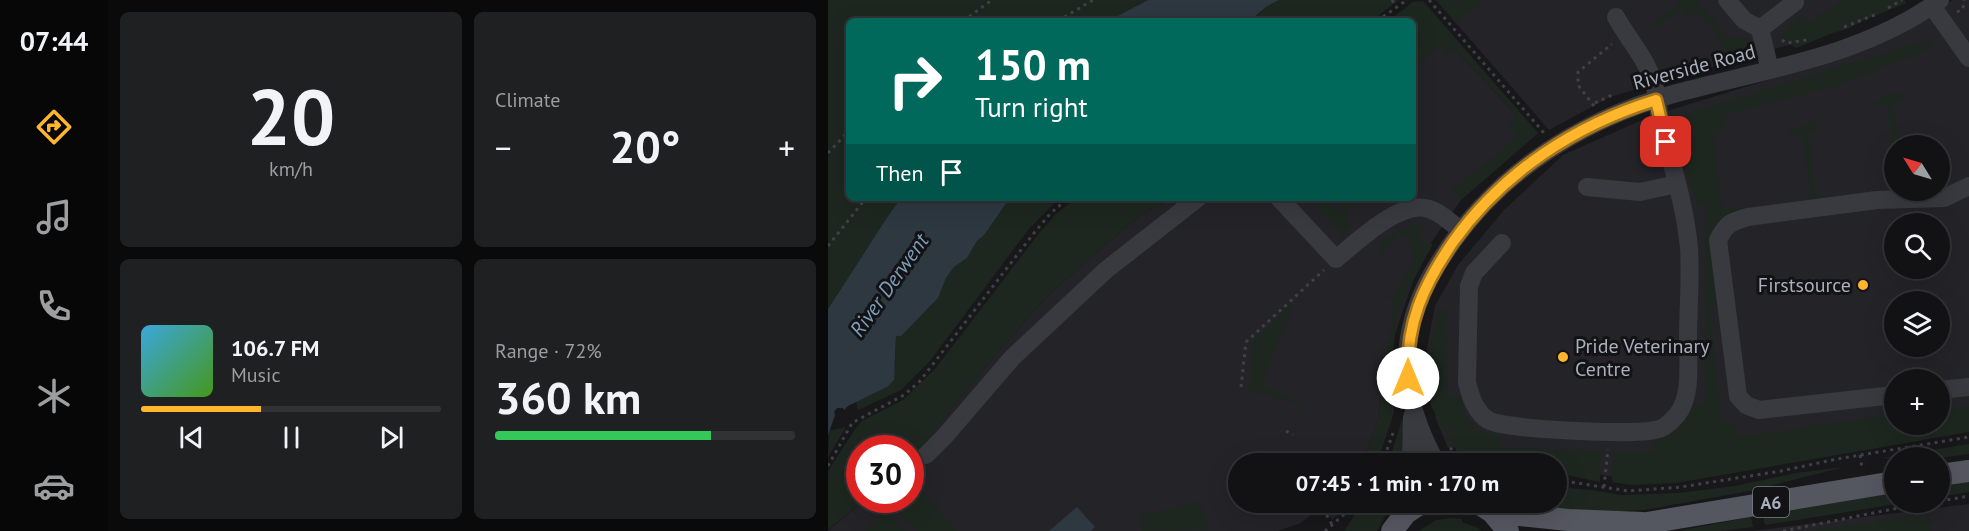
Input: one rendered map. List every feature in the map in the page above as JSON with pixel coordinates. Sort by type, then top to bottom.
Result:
[{"type":"main road","points":[[1950,474],[1969,471]]},
{"type":"main road","name":"A6","points":[[1624,531],[1647,523],[1884,484]]},
{"type":"main road","name":"A6","points":[[1491,513],[1508,531]]},
{"type":"main road","name":"A6","points":[[1523,513],[1568,520],[1647,523]]},
{"type":"street","points":[[1727,0],[1743,20],[1760,29],[1770,70]]},
{"type":"street","points":[[1760,29],[1795,2]]},
{"type":"street","name":"Riverside Road","points":[[1410,453],[1412,406],[1408,360],[1412,324],[1428,282],[1461,231],[1496,192],[1528,164],[1555,145],[1603,118],[1656,100],[1817,58],[1866,40],[1936,3]]},
{"type":"street","points":[[1936,3],[1969,58]]},
{"type":"street","points":[[1502,243],[1474,273],[1469,286],[1467,382],[1476,407],[1490,422],[1511,427],[1609,431],[1658,430],[1671,421],[1679,413],[1687,388],[1689,251],[1685,215],[1656,100],[1656,89],[1643,58],[1616,17]]},
{"type":"street","points":[[1587,187],[1640,192],[1677,184]]},
{"type":"street","points":[[1884,396],[1760,410],[1746,405],[1738,396],[1718,240],[1725,227],[1735,220],[1748,217],[1877,200],[1944,198],[1969,186]]},
{"type":"street","points":[[926,455],[1012,358],[1106,270],[1194,201]]},
{"type":"street","points":[[1282,201],[1336,258],[1379,223],[1412,208],[1426,208],[1461,231]]},
{"type":"street","points":[[1950,389],[1969,387]]},
{"type":"street","name":"Riverside Road","points":[[1412,406],[1431,453]]},
{"type":"path","points":[[967,18],[992,0]]},
{"type":"path","points":[[1063,18],[1093,0]]},
{"type":"path","points":[[1392,0],[1396,8]]},
{"type":"path","points":[[1381,18],[1407,0]]},
{"type":"path","points":[[1429,0],[1555,145]]},
{"type":"path","points":[[1603,118],[1578,85],[1578,72],[1625,33]]},
{"type":"path","points":[[828,153],[846,134]]},
{"type":"path","points":[[828,246],[864,201]]},
{"type":"path","points":[[828,466],[852,423],[897,400],[920,381],[1034,233],[1065,201]]},
{"type":"path","points":[[1241,387],[1246,342],[1336,258]]},
{"type":"path","points":[[1287,431],[1293,435]]},
{"type":"path","points":[[1604,486],[1609,431]]},
{"type":"path","points":[[1567,481],[1629,491],[1681,487],[1969,436]]},
{"type":"path","points":[[1950,499],[1969,496]]},
{"type":"path","points":[[1783,531],[1884,511]]},
{"type":"path","points":[[1325,513],[1333,526]]},
{"type":"path","points":[[1325,531],[1347,513]]},
{"type":"path","points":[[1809,531],[1811,526]]},
{"type":"shaded area","points":[[828,0],[1148,0],[1114,18],[846,18],[846,201],[899,201],[828,309]]},
{"type":"shaded area","points":[[1279,0],[1399,0],[1375,18],[1253,18]]},
{"type":"shaded area","points":[[1436,0],[1904,0],[1847,29],[1610,97],[1549,130]]},
{"type":"shaded area","points":[[1436,0],[1484,0],[1456,23]]},
{"type":"shaded area","points":[[1679,0],[1697,0],[1729,40],[1735,36],[1749,39],[1748,49],[1734,67],[1719,43],[1720,38],[1699,11],[1689,18],[1682,9],[1655,28],[1652,24]]},
{"type":"shaded area","points":[[1841,0],[1904,0],[1906,3],[1796,48],[1781,37],[1788,26],[1802,14],[1811,22],[1821,12],[1824,14]]},
{"type":"shaded area","points":[[1953,0],[1969,0],[1969,426],[1950,429],[1950,369],[1884,369],[1884,435],[1915,435],[1636,481],[1567,469],[1567,453],[1501,453],[1471,447],[1448,448],[1436,419],[1427,348],[1435,306],[1458,265],[1504,210],[1563,155],[1651,116],[1852,54]]},
{"type":"shaded area","points":[[1423,1],[1538,133],[1461,200],[1450,192],[1518,136],[1508,125],[1517,116],[1456,50],[1447,56],[1439,48],[1416,65],[1416,18],[1392,18],[1413,2]]},
{"type":"shaded area","points":[[1926,40],[1933,48],[1836,86],[1725,115],[1726,129],[1713,131],[1722,209],[1740,205],[1737,212],[1718,222],[1711,234],[1720,307],[1709,306],[1722,422],[1736,423],[1738,437],[1884,415],[1884,435],[1950,435],[1950,408],[1969,406],[1969,432],[1676,483],[1631,485],[1612,482],[1613,452],[1654,452],[1655,439],[1670,436],[1675,432],[1693,404],[1705,405],[1705,207],[1698,203],[1689,180],[1681,149],[1680,134],[1685,117],[1692,112]]},
{"type":"shaded area","points":[[1439,47],[1456,50],[1517,116],[1508,125],[1519,135],[1538,133],[1461,200],[1421,257],[1385,364],[1378,420],[1366,453],[1228,453],[1228,513],[1314,513],[1299,524],[1277,531],[828,531],[849,513],[924,513],[924,444],[986,366],[1049,294],[1138,217],[1167,201],[1416,201],[1416,65]]},
{"type":"shaded area","points":[[1896,93],[1904,94],[1906,100],[1892,103],[1897,135],[1891,135],[1887,105],[1875,107],[1873,103]]},
{"type":"shaded area","points":[[1816,121],[1819,131],[1808,133],[1816,196],[1829,195],[1828,201],[1800,206],[1796,200],[1811,199],[1801,134],[1789,136],[1787,130]]},
{"type":"shaded area","points":[[1008,201],[1056,201],[1028,230],[930,361],[901,390],[858,410],[856,402],[887,387],[895,366],[896,336],[901,335],[929,308],[954,267],[967,258],[977,241],[984,235]]},
{"type":"shaded area","points":[[1072,201],[1167,201],[1138,217],[1049,294],[986,366],[924,444],[924,435],[851,435],[862,421],[903,400],[935,369],[1056,214]]},
{"type":"shaded area","points":[[1312,201],[1326,201],[1335,212],[1346,202],[1351,229],[1337,244],[1342,234]]},
{"type":"shaded area","points":[[1420,225],[1427,228],[1420,232],[1419,241],[1433,244],[1401,303],[1396,319],[1392,371],[1394,412],[1380,453],[1366,453],[1378,420],[1394,302],[1383,297],[1384,294],[1393,297],[1417,256],[1412,252],[1408,239],[1399,233],[1383,253],[1379,252],[1384,240],[1394,232]]},
{"type":"shaded area","points":[[1294,304],[1261,385],[1300,402],[1301,405],[1249,390],[1252,345],[1257,336]]},
{"type":"shaded area","points":[[1446,309],[1447,397],[1461,397],[1466,413],[1473,424],[1484,432],[1500,435],[1500,447],[1600,451],[1600,482],[1567,475],[1567,453],[1463,453],[1457,451],[1431,406],[1425,365],[1439,310]]},
{"type":"shaded area","points":[[1405,411],[1404,453],[1392,453]]},
{"type":"shaded area","points":[[846,427],[828,457],[829,431]]},
{"type":"shaded area","points":[[846,443],[846,513],[848,513],[828,530],[828,471]]},
{"type":"shaded area","points":[[1969,444],[1969,454],[1950,456],[1950,447]]},
{"type":"shaded area","points":[[1844,467],[1749,491],[1644,510],[1599,512],[1567,509],[1567,488],[1621,495],[1678,493],[1735,486],[1796,473]]},
{"type":"shaded area","points":[[1969,480],[1969,492],[1950,495],[1950,483]]},
{"type":"shaded area","points":[[924,493],[957,531],[917,531],[900,513],[924,513]]},
{"type":"shaded area","points":[[1884,495],[1884,506],[1765,525],[1763,515]]},
{"type":"shaded area","points":[[1201,501],[1209,530],[1142,531],[1138,516]]},
{"type":"shaded area","points":[[1969,504],[1969,531],[1752,531],[1897,513],[1950,513],[1950,506]]},
{"type":"shaded area","points":[[888,513],[904,531],[865,531]]},
{"type":"shaded area","points":[[1328,513],[1340,513],[1332,520]]},
{"type":"shaded area","points":[[1356,513],[1387,513],[1377,531],[1344,531]]},
{"type":"shaded area","points":[[1927,514],[1931,531],[1810,531]]},
{"type":"shaded area","points":[[1751,517],[1753,527],[1720,531],[1678,531]]},
{"type":"shaded area","points":[[1462,519],[1462,522],[1482,531],[1419,531],[1436,520]]},
{"type":"water","points":[[1148,0],[1279,0],[1253,18],[1114,18]]},
{"type":"water","name":"River Derwent","points":[[899,201],[1008,201],[967,258],[954,267],[946,278],[938,298],[901,336],[896,336],[894,380],[887,387],[844,410],[837,408],[828,435],[828,309]]},
{"type":"water","points":[[1077,507],[1095,527],[1091,531],[1049,531]]},
{"type":"place","name":"Firstsource","points":[[1863,285]]},
{"type":"place","name":"Pride Veterinary Centre","points":[[1563,357]]},
{"type":"route","points":[[1408,378],[1408,344],[1412,324],[1428,282],[1461,231],[1496,192],[1539,156],[1572,135],[1603,118],[1637,105],[1656,100],[1666,142]]}]
